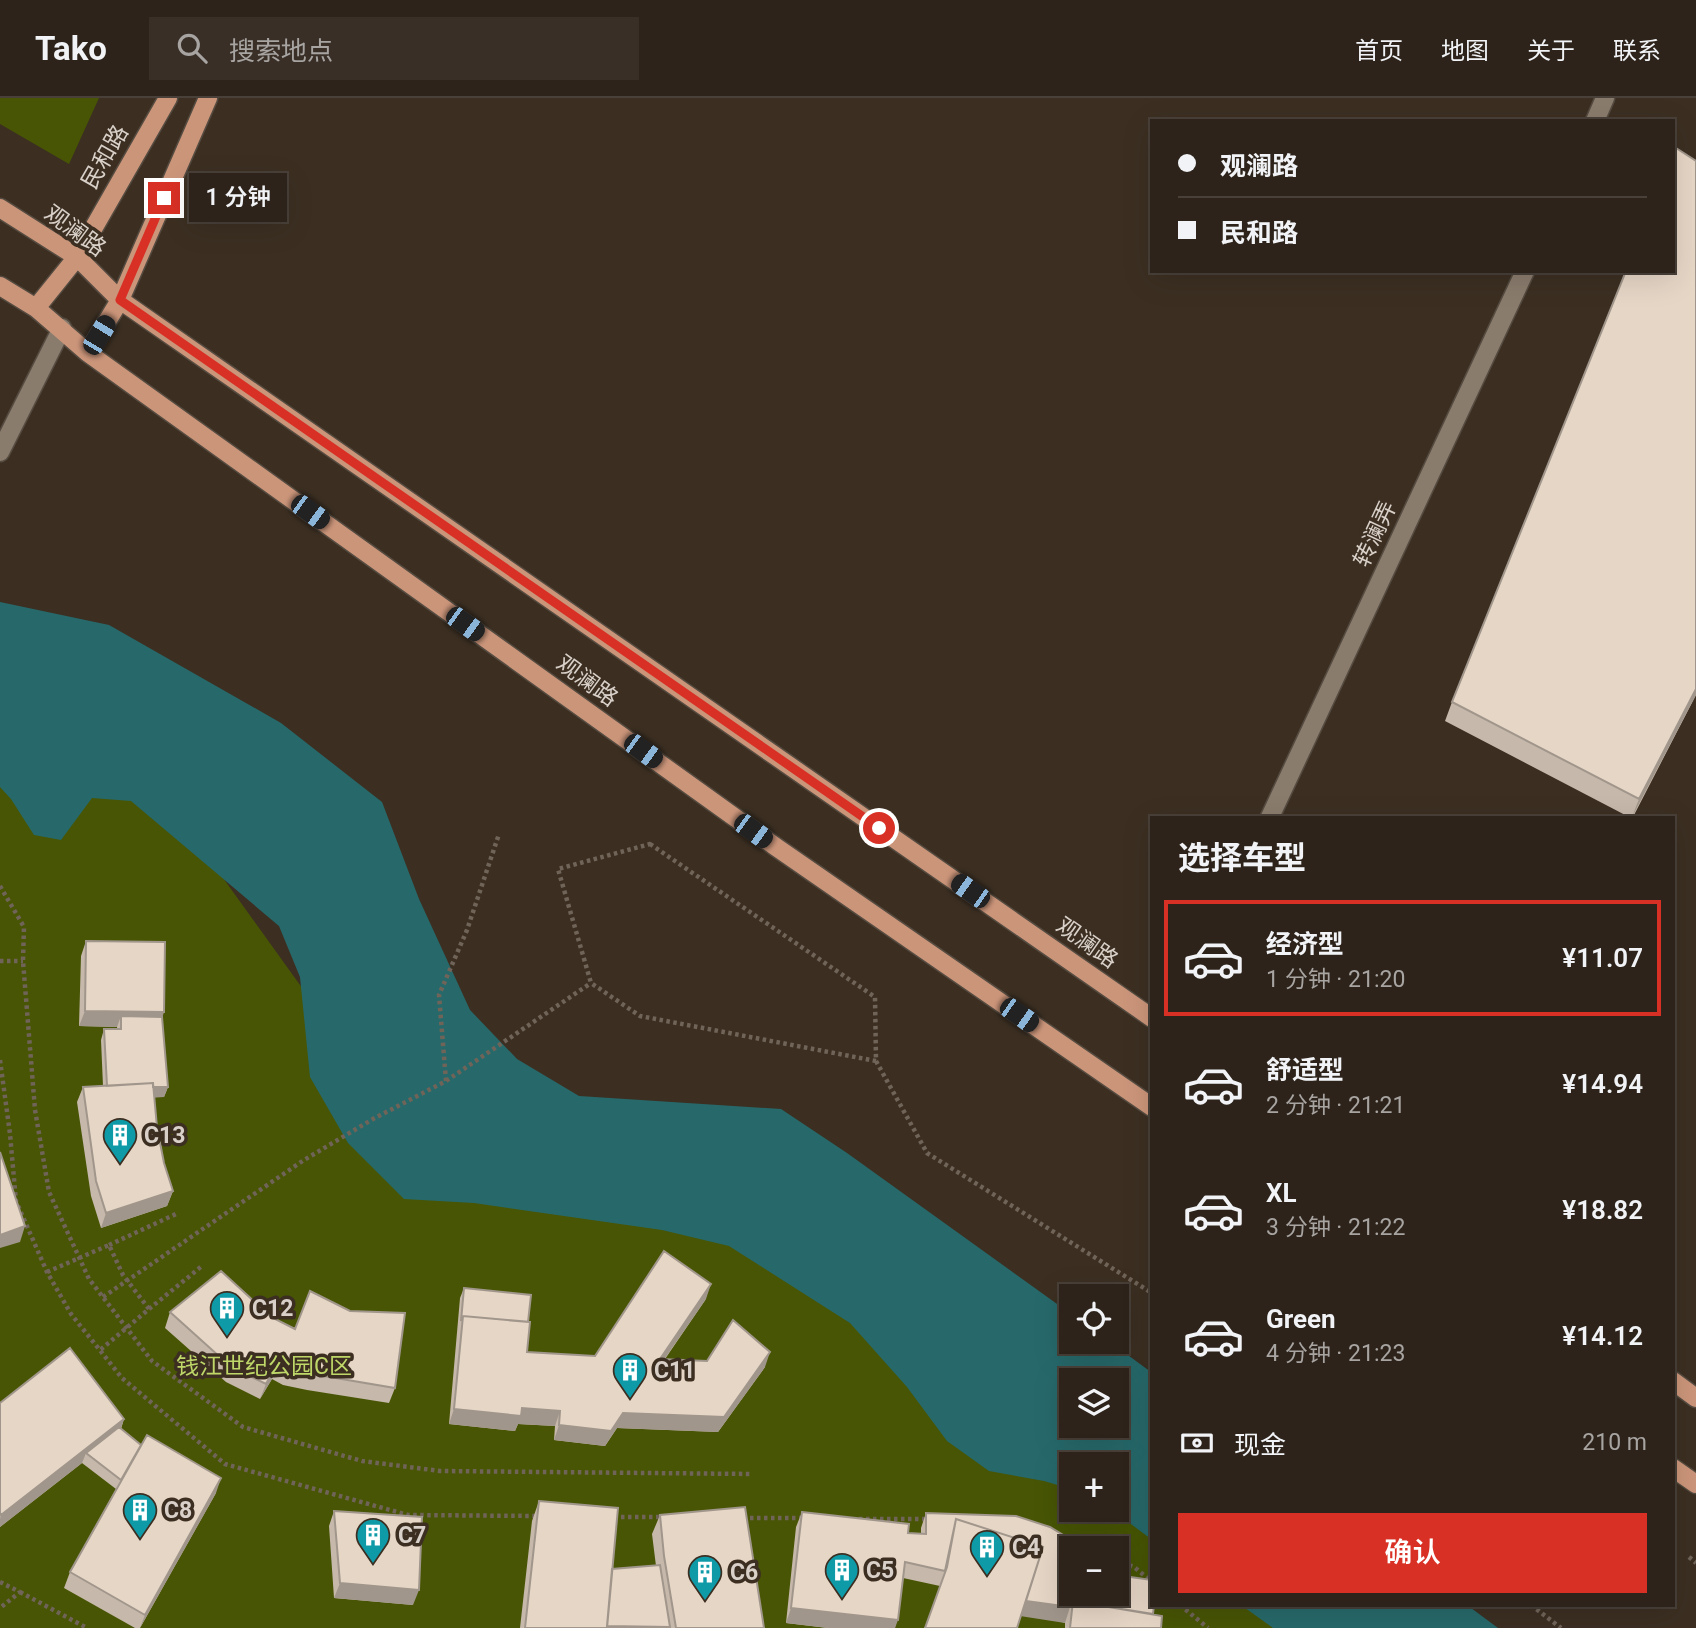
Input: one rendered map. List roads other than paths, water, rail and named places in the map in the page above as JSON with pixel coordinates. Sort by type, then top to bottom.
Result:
[{"type":"main road","name":"民和路","points":[[36,308],[77,257],[167,98]]},
{"type":"main road","points":[[88,353],[120,300],[208,98]]},
{"type":"main road","name":"观澜路","points":[[0,208],[77,257],[120,300],[1150,1017]]},
{"type":"main road","name":"观澜路","points":[[0,286],[36,308],[88,353],[764,839],[1150,1106]]},
{"type":"main road","points":[[1675,1382],[1696,1398]]},
{"type":"main road","points":[[1675,1469],[1696,1484]]},
{"type":"street","points":[[1596,119],[1605,98]]},
{"type":"street","name":"转澜弄","points":[[1270,816],[1524,273]]},
{"type":"street","points":[[0,452],[62,328]]},
{"type":"water","points":[[0,602],[109,625],[281,723],[382,802],[419,899],[470,1010],[517,1059],[579,1096],[781,1109],[847,1153],[1059,1305],[1059,1354],[1126,1354],[1150,1371],[1150,1538],[1128,1522],[1129,1452],[1059,1452],[1059,1485],[989,1471],[947,1441],[907,1387],[850,1323],[729,1246],[662,1230],[474,1203],[404,1199],[348,1143],[310,1077],[300,977],[279,926],[131,801],[92,798],[61,840],[34,835],[0,787]]},
{"type":"water","points":[[1244,1607],[1470,1607],[1498,1628],[1273,1628]]},
{"type":"place","name":"C13","points":[[120,1165]]},
{"type":"place","name":"C12","points":[[227,1338]]},
{"type":"place","name":"C11","points":[[630,1400]]},
{"type":"place","name":"C8","points":[[140,1540]]},
{"type":"place","name":"C7","points":[[373,1565]]},
{"type":"place","name":"C4","points":[[987,1577]]},
{"type":"place","name":"C5","points":[[842,1600]]},
{"type":"place","name":"C6","points":[[705,1602]]},
{"type":"park label","name":"钱江世纪公园C区","points":[[264,1366]]}]
